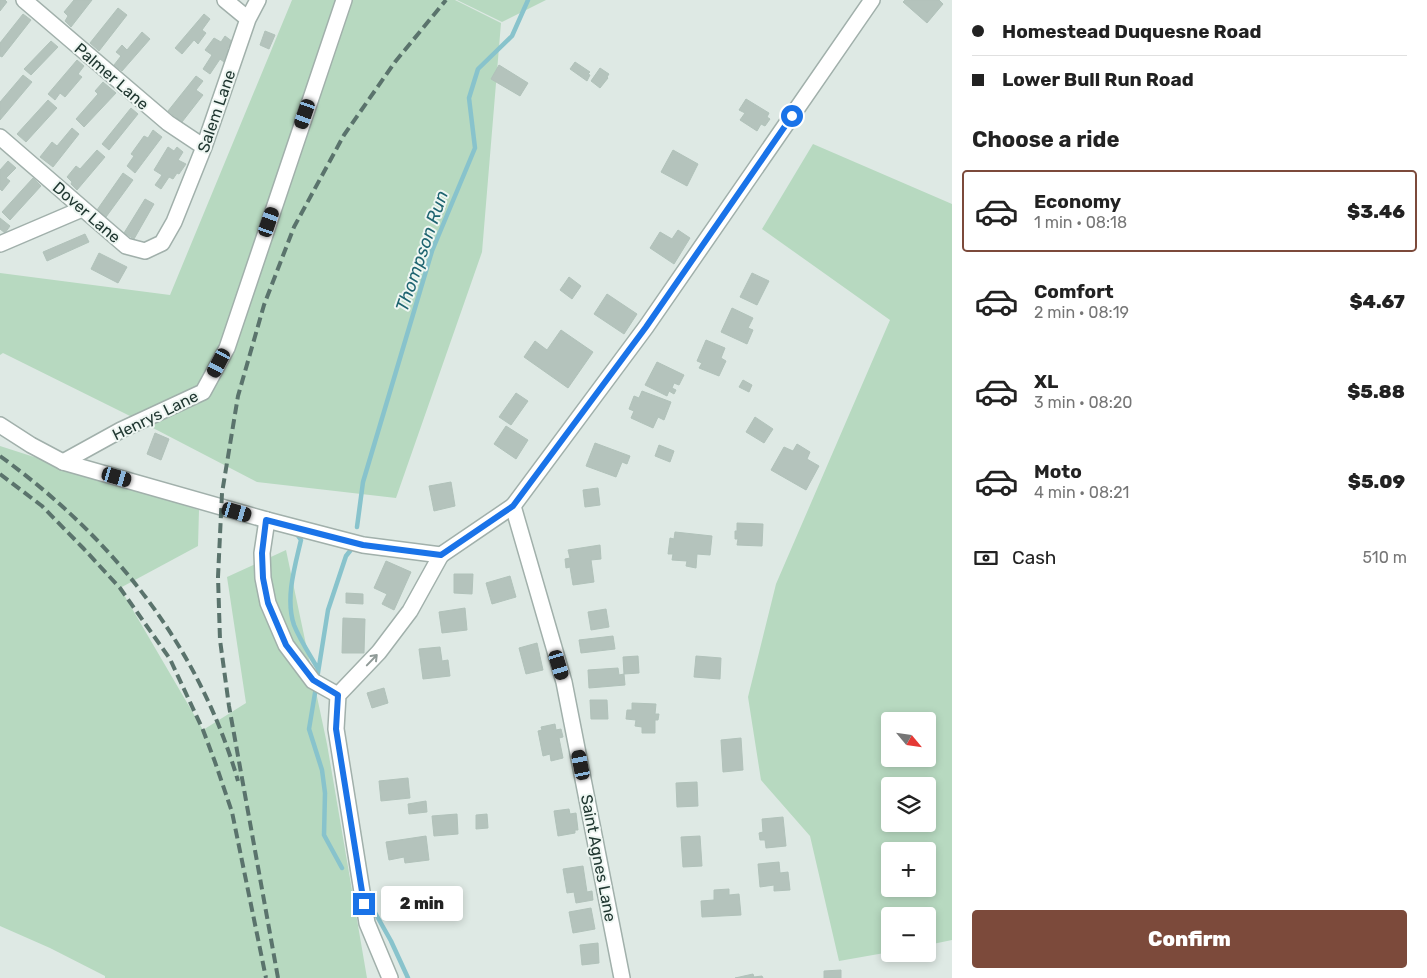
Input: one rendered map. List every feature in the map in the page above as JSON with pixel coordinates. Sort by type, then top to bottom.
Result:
[{"type":"street","name":"Palmer Lane","points":[[24,0],[168,124],[204,147]]},
{"type":"street","points":[[225,0],[248,19]]},
{"type":"street","name":"Salem Lane","points":[[174,222],[204,147],[248,19],[258,0]]},
{"type":"street","points":[[390,978],[367,924],[336,729],[338,695],[379,652],[410,611],[441,555],[513,506],[646,327],[872,0]]},
{"type":"street","name":"Henrys Lane","points":[[63,462],[122,430],[203,392],[227,348],[343,3]]},
{"type":"street","name":"Dover Lane","points":[[0,136],[126,246],[145,251],[162,243],[174,222]]},
{"type":"street","points":[[0,244],[82,209]]},
{"type":"street","points":[[0,426],[63,462],[266,520],[363,545],[441,555]]},
{"type":"street","name":"Saint Agnes Lane","points":[[513,506],[564,682],[622,978]]},
{"type":"street","points":[[266,520],[262,553],[263,578],[268,603],[286,645],[318,683],[338,695]]},
{"type":"green space","points":[[292,0],[455,0],[501,23],[482,252],[396,498],[257,482],[3,353],[0,355],[0,273],[170,295]]},
{"type":"green space","points":[[457,0],[546,0],[502,22]]},
{"type":"green space","points":[[813,144],[952,204],[952,940],[936,943],[936,907],[881,907],[881,954],[839,961],[810,836],[761,780],[748,697],[776,584],[890,320],[762,229]]},
{"type":"green space","points":[[0,446],[199,510],[198,546],[120,588],[203,730],[246,703],[227,577],[286,550],[327,744],[367,978],[105,978],[105,976],[50,948],[0,926]]},
{"type":"building","points":[[0,0],[7,2],[0,11]]},
{"type":"building","points":[[74,0],[92,0],[71,27],[65,21],[68,16],[64,12]]},
{"type":"building","points":[[905,0],[939,0],[943,4],[927,23],[903,2]]},
{"type":"building","points":[[118,8],[127,15],[99,51],[90,43]]},
{"type":"building","points":[[23,14],[31,20],[2,57],[0,56],[0,43]]},
{"type":"building","points":[[204,14],[210,19],[202,30],[206,33],[198,44],[194,40],[182,54],[175,48]]},
{"type":"building","points":[[265,31],[275,35],[269,49],[260,45]]},
{"type":"building","points":[[142,32],[150,39],[122,71],[114,65],[121,56],[116,52],[122,45],[127,50]]},
{"type":"building","points":[[225,36],[233,42],[227,49],[231,52],[224,62],[220,59],[210,74],[203,69],[212,55],[205,50],[214,38],[221,42]]},
{"type":"building","points":[[51,41],[58,47],[31,75],[24,69]]},
{"type":"building","points":[[77,60],[84,66],[78,74],[82,77],[65,97],[60,93],[55,100],[48,94]]},
{"type":"building","points":[[575,62],[590,72],[587,81],[570,69]]},
{"type":"building","points":[[499,65],[528,83],[520,96],[491,79]]},
{"type":"building","points":[[600,68],[609,74],[600,88],[591,81]]},
{"type":"building","points":[[23,75],[32,82],[0,120],[0,102]]},
{"type":"building","points":[[196,76],[203,81],[196,90],[203,95],[182,122],[168,111]]},
{"type":"building","points":[[103,82],[116,93],[84,127],[76,119],[98,94],[95,91]]},
{"type":"building","points":[[746,99],[769,113],[767,117],[770,119],[765,126],[761,124],[757,131],[740,120],[745,113],[739,110]]},
{"type":"building","points":[[48,100],[57,108],[26,142],[17,134]]},
{"type":"building","points":[[131,108],[138,114],[109,150],[102,144]]},
{"type":"building","points":[[72,128],[79,134],[53,167],[40,157],[52,142],[57,146]]},
{"type":"building","points":[[153,130],[162,137],[135,173],[127,166],[134,156],[131,154],[144,136],[148,138]]},
{"type":"building","points":[[168,147],[174,151],[177,147],[183,152],[178,160],[186,164],[173,179],[169,177],[161,189],[155,185],[162,175],[154,170]]},
{"type":"building","points":[[97,150],[105,157],[77,190],[67,177],[76,166],[80,169]]},
{"type":"building","points":[[673,150],[698,164],[687,186],[661,172]]},
{"type":"building","points":[[8,161],[16,168],[6,178],[10,181],[2,191],[0,189],[0,170]]},
{"type":"building","points":[[123,173],[133,180],[106,217],[97,210]]},
{"type":"building","points":[[33,178],[41,186],[10,220],[2,212]]},
{"type":"building","points":[[145,199],[154,204],[134,239],[124,233]]},
{"type":"building","points":[[0,218],[10,226],[5,233],[0,229]]},
{"type":"building","points":[[678,230],[690,238],[674,264],[650,248],[660,232],[672,239]]},
{"type":"building","points":[[85,234],[89,242],[47,261],[43,252]]},
{"type":"building","points":[[99,253],[127,267],[118,283],[91,269]]},
{"type":"building","points":[[752,273],[769,281],[757,305],[740,297]]},
{"type":"building","points":[[569,277],[581,286],[572,299],[560,290]]},
{"type":"building","points":[[607,294],[637,314],[624,334],[594,314]]},
{"type":"building","points":[[732,308],[753,318],[748,328],[753,330],[747,344],[721,332]]},
{"type":"building","points":[[561,330],[593,352],[568,388],[524,357],[535,341],[547,350]]},
{"type":"building","points":[[706,340],[725,348],[721,358],[726,361],[719,376],[699,368],[702,363],[697,361]]},
{"type":"building","points":[[657,362],[684,375],[679,385],[674,383],[672,388],[676,390],[674,394],[669,391],[667,396],[645,385]]},
{"type":"building","points":[[743,380],[752,385],[749,392],[739,387]]},
{"type":"building","points":[[642,391],[671,402],[664,420],[658,417],[653,428],[631,418],[634,411],[629,409],[634,396],[639,398]]},
{"type":"building","points":[[516,393],[528,401],[511,425],[499,417]]},
{"type":"building","points":[[755,417],[773,429],[764,443],[746,432]]},
{"type":"building","points":[[506,426],[528,440],[516,459],[494,444]]},
{"type":"building","points":[[155,433],[169,439],[161,460],[147,454]]},
{"type":"building","points":[[595,443],[630,456],[627,464],[622,462],[616,477],[586,466]]},
{"type":"building","points":[[797,444],[810,452],[807,459],[819,466],[806,490],[771,470],[784,447],[793,451]]},
{"type":"building","points":[[659,445],[674,451],[670,462],[655,456]]},
{"type":"building","points":[[451,482],[455,506],[434,511],[429,486]]},
{"type":"building","points":[[598,488],[600,505],[585,507],[583,490]]},
{"type":"building","points":[[737,523],[763,524],[762,546],[737,545],[738,539],[735,539],[735,531],[737,531]]},
{"type":"building","points":[[675,532],[712,536],[710,555],[697,554],[696,568],[686,566],[687,561],[672,560],[673,554],[668,554],[670,538],[674,539]]},
{"type":"building","points":[[600,545],[601,559],[591,560],[594,582],[573,585],[570,567],[566,568],[565,559],[570,558],[568,550]]},
{"type":"building","points":[[386,561],[411,572],[394,610],[382,604],[387,594],[374,588]]},
{"type":"building","points":[[454,574],[473,574],[472,594],[454,593]]},
{"type":"building","points":[[510,576],[516,597],[492,604],[486,583]]},
{"type":"building","points":[[346,593],[363,594],[363,604],[346,603]]},
{"type":"building","points":[[465,608],[467,630],[442,633],[439,612]]},
{"type":"building","points":[[606,609],[609,627],[591,630],[588,612]]},
{"type":"building","points":[[343,618],[365,619],[364,653],[342,653]]},
{"type":"building","points":[[613,636],[615,649],[581,653],[579,640]]},
{"type":"building","points":[[537,643],[543,670],[526,674],[519,648]]},
{"type":"building","points":[[440,647],[442,661],[448,660],[450,676],[423,679],[419,649]]},
{"type":"building","points":[[638,656],[639,673],[624,674],[623,657]]},
{"type":"building","points":[[696,656],[721,658],[720,679],[694,677]]},
{"type":"building","points":[[618,668],[619,675],[624,674],[625,685],[589,688],[588,670]]},
{"type":"building","points":[[384,688],[388,703],[372,708],[367,693]]},
{"type":"building","points":[[590,700],[607,700],[608,719],[591,719]]},
{"type":"building","points":[[632,703],[656,704],[655,714],[659,714],[658,720],[655,720],[655,733],[642,733],[642,727],[635,726],[636,720],[626,719],[627,710],[632,710]]},
{"type":"building","points":[[555,724],[556,730],[561,729],[563,737],[559,738],[563,758],[551,761],[550,754],[543,756],[538,731],[542,730],[541,727]]},
{"type":"building","points":[[741,738],[743,770],[723,772],[721,740]]},
{"type":"building","points":[[408,778],[410,798],[381,801],[379,781]]},
{"type":"building","points":[[697,782],[698,806],[677,807],[676,783]]},
{"type":"building","points":[[426,801],[427,812],[409,814],[408,804]]},
{"type":"building","points":[[569,809],[570,814],[576,813],[578,830],[575,830],[575,833],[558,836],[554,811]]},
{"type":"building","points":[[457,814],[458,834],[434,836],[432,816]]},
{"type":"building","points":[[487,814],[488,828],[476,829],[476,815]]},
{"type":"building","points":[[783,817],[786,846],[766,848],[765,840],[760,840],[759,833],[763,832],[762,819]]},
{"type":"building","points":[[426,836],[429,860],[405,863],[404,857],[389,860],[386,842]]},
{"type":"building","points":[[700,836],[702,866],[683,867],[681,837]]},
{"type":"building","points":[[779,862],[780,873],[788,872],[790,890],[774,891],[774,885],[760,887],[758,864]]},
{"type":"building","points":[[583,866],[587,892],[592,891],[593,900],[576,903],[574,892],[567,893],[563,869]]},
{"type":"building","points":[[729,889],[729,895],[739,894],[741,915],[702,917],[701,901],[714,900],[714,890]]},
{"type":"building","points":[[591,908],[595,929],[573,933],[569,912]]},
{"type":"building","points":[[598,943],[599,963],[582,965],[580,945]]},
{"type":"building","points":[[841,970],[841,978],[824,978],[824,971]]},
{"type":"building","points":[[753,974],[754,977],[762,976],[763,978],[735,978]]},
{"type":"waterway","name":"Thompson Run","points":[[357,527],[363,482],[432,251],[475,148],[469,98],[478,69],[512,36],[528,0]]},
{"type":"waterway","points":[[296,533],[301,540],[292,582],[291,615],[299,636],[318,669]]},
{"type":"waterway","name":"Thompson Run","points":[[317,679],[328,610],[346,556],[350,551]]},
{"type":"waterway","name":"Thompson Run","points":[[316,687],[309,729],[322,770],[325,793],[324,835],[342,868]]},
{"type":"waterway","name":"Thompson Run","points":[[369,902],[391,941],[408,978]]},
{"type":"railway","points":[[278,978],[229,706],[220,640],[218,577],[222,493],[238,396],[264,305],[294,227],[344,135],[395,62],[446,0]]},
{"type":"railway","points":[[0,456],[41,488],[79,522],[115,559],[147,599],[175,640],[200,685],[221,732],[238,781]]},
{"type":"railway","points":[[0,474],[42,506],[120,588],[170,659],[203,730],[232,812],[266,978]]},
{"type":"route","points":[[364,904],[336,729],[338,695],[313,680],[286,645],[268,603],[263,578],[262,553],[266,520],[363,545],[441,555],[513,506],[646,327],[792,116]]}]
